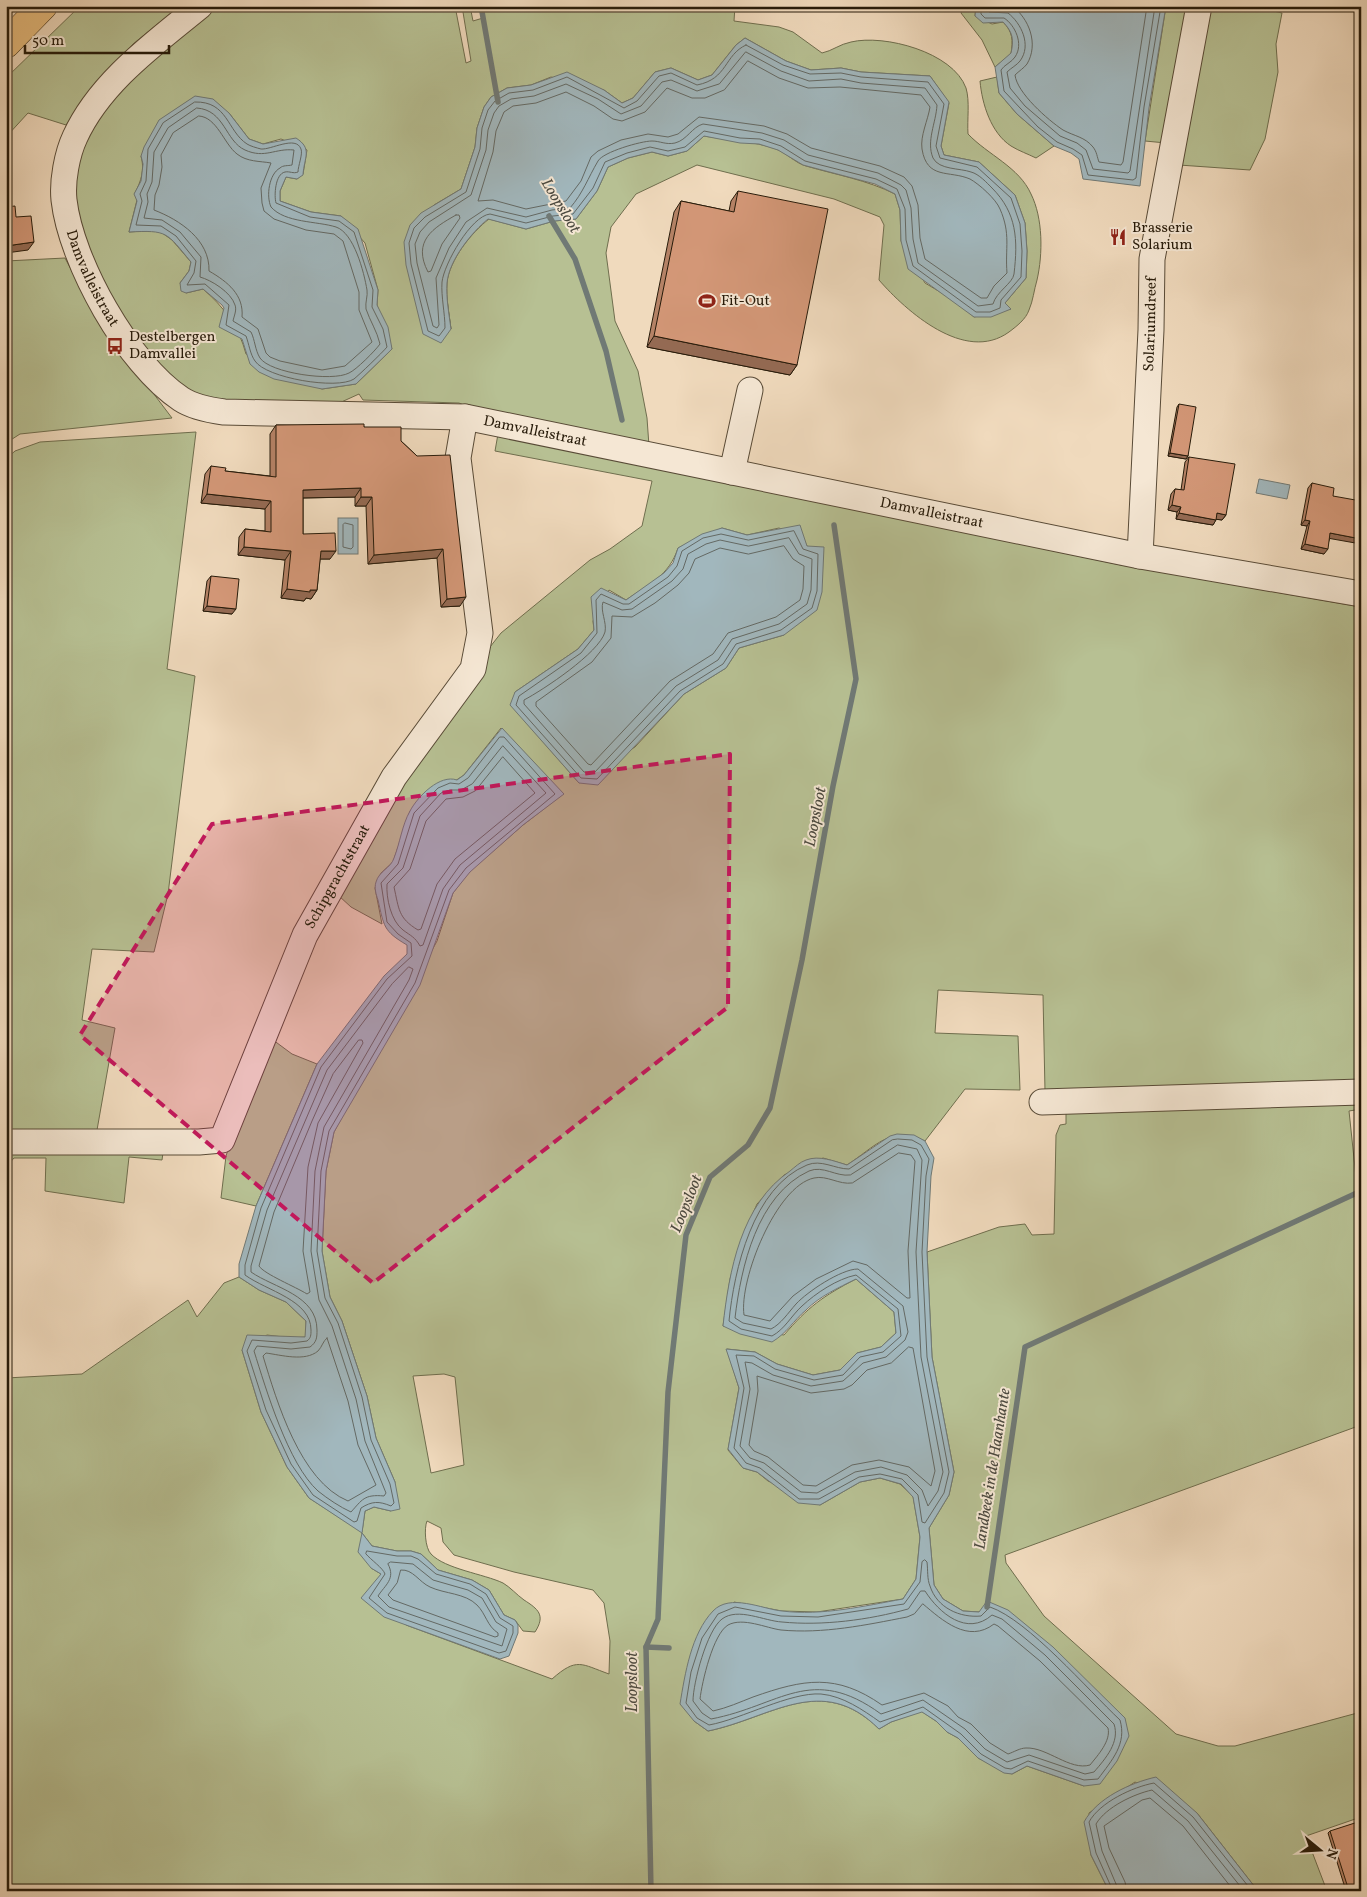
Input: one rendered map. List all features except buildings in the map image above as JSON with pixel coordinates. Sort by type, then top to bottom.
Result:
[{"type":"highway","points":[[6,44],[43,6]]},
{"type":"street","name":"Damvalleistraat","points":[[200,6],[156,42],[120,76],[96,103],[75,137],[65,172],[64,198],[73,244],[97,294],[125,342],[152,376],[182,400],[207,410],[464,417],[1140,556],[1361,594]]},
{"type":"street","name":"Solariumdreef","points":[[1140,556],[1151,330],[1152,259],[1198,6]]},
{"type":"street","points":[[732,472],[750,390]]},
{"type":"street","name":"Schipgrachtstraat","points":[[6,1142],[199,1142],[222,1140],[305,936],[394,777],[473,669],[480,633],[458,458],[464,417]]},
{"type":"street","points":[[1042,1102],[1361,1092]]},
{"type":"highlighted area","points":[[730,754],[728,1007],[373,1283],[80,1035],[212,824]]},
{"type":"green space","points":[[80,6],[180,6],[133,44],[66,125],[28,113],[6,137],[6,78]]},
{"type":"green space","points":[[216,6],[455,6],[466,63],[471,61],[462,6],[470,6],[473,21],[483,18],[481,6],[735,6],[734,21],[779,27],[793,32],[822,53],[847,43],[865,40],[916,48],[947,64],[959,75],[967,93],[968,134],[1019,176],[1031,194],[1038,214],[1041,248],[1039,270],[1030,307],[1026,316],[1018,325],[1009,332],[992,340],[974,342],[956,338],[920,319],[879,280],[884,225],[880,217],[834,199],[697,165],[636,194],[611,227],[606,253],[615,321],[638,371],[647,418],[649,446],[475,410],[459,403],[363,400],[359,394],[337,404],[260,407],[194,394],[148,358],[102,287],[73,203],[78,162],[88,136],[104,110],[124,85],[192,24]],"holes":[[[745,38],[786,61],[811,70],[841,68],[861,72],[930,76],[949,103],[941,146],[944,155],[979,162],[1015,195],[1025,223],[1026,278],[1005,303],[1011,309],[974,317],[957,302],[925,283],[901,241],[900,210],[895,194],[863,181],[802,165],[768,146],[704,136],[687,151],[668,156],[652,152],[628,158],[608,167],[597,191],[576,219],[554,221],[526,229],[489,219],[462,247],[452,265],[447,283],[448,308],[434,205],[461,189],[475,147],[477,128],[484,107],[491,97],[507,88],[531,85],[551,77],[604,90],[622,103],[633,98],[655,72],[671,68],[698,80],[712,75],[736,45]],[[229,113],[249,139],[263,144],[281,139],[307,150],[303,174],[297,179],[286,177],[280,191],[280,201],[311,212],[341,216],[365,243],[378,290],[377,305],[392,349],[356,384],[322,389],[246,354],[235,326],[218,303],[203,289],[186,293],[180,283],[189,271],[191,262],[172,240],[158,230],[129,232],[137,200],[135,193],[142,175],[141,156]]]},
{"type":"green space","points":[[963,6],[976,6],[975,16],[992,24],[1003,22],[1009,29],[1012,40],[1011,54],[995,67],[982,40],[961,13]]},
{"type":"green space","points":[[1166,6],[1191,6],[1166,143],[1145,141]]},
{"type":"green space","points":[[1206,6],[1252,6],[1282,13],[1276,44],[1278,72],[1265,139],[1250,170],[1179,165]]},
{"type":"green space","points":[[997,77],[999,93],[1017,114],[1054,146],[1036,158],[1014,148],[998,134],[993,126],[985,108],[980,81]]},
{"type":"green space","points":[[65,258],[97,319],[172,418],[20,434],[6,443],[6,261]]},
{"type":"green space","points":[[196,432],[167,669],[195,676],[168,894],[154,952],[92,949],[82,1020],[115,1028],[97,1130],[166,1131],[162,1160],[129,1157],[124,1203],[45,1191],[46,1158],[14,1158],[6,1167],[6,459],[15,451],[40,442]]},
{"type":"green space","points":[[498,434],[1121,565],[1361,607],[1361,1109],[1349,1111],[1357,1187],[1361,1186],[1361,1425],[1005,1555],[1006,1563],[1044,1616],[1176,1734],[1218,1746],[1235,1746],[1361,1712],[1361,1817],[1306,1836],[1327,1891],[1258,1891],[1197,1813],[1135,1782],[1089,1813],[1091,1855],[1109,1891],[6,1891],[6,1378],[82,1374],[188,1300],[197,1317],[224,1283],[239,1277],[259,1290],[286,1302],[306,1321],[306,1337],[291,1338],[267,1335],[242,1350],[261,1412],[287,1467],[309,1498],[362,1532],[365,1511],[374,1507],[391,1511],[395,1482],[376,1438],[367,1396],[342,1321],[330,1297],[322,1251],[326,1171],[334,1132],[437,941],[453,893],[469,872],[523,825],[563,794],[501,728],[464,775],[410,811],[393,862],[381,873],[375,888],[382,924],[351,907],[339,896],[374,824],[481,668],[490,647],[501,633],[590,560],[610,549],[642,526],[652,481],[495,451]],"holes":[[[722,528],[747,535],[779,528],[803,538],[807,546],[784,635],[739,648],[726,668],[684,694],[635,747],[579,783],[526,722],[515,692],[578,649],[594,630],[593,621],[609,590],[626,600],[664,573],[678,548]],[[938,990],[1043,995],[1045,1091],[1066,1110],[1066,1124],[1060,1125],[1056,1135],[1054,1234],[1032,1235],[1025,1224],[999,1227],[927,1252],[932,1357],[954,1472],[949,1495],[929,1528],[934,1585],[943,1599],[963,1611],[979,1612],[1101,1696],[1124,1718],[1084,1786],[1027,1766],[1012,1774],[978,1758],[958,1738],[947,1732],[936,1721],[921,1711],[891,1722],[879,1729],[858,1712],[837,1703],[816,1701],[796,1704],[708,1731],[694,1721],[734,1602],[782,1611],[817,1612],[903,1599],[916,1579],[920,1537],[913,1496],[900,1484],[880,1478],[860,1482],[820,1505],[768,1481],[757,1472],[743,1468],[728,1450],[739,1388],[727,1349],[755,1352],[777,1364],[813,1375],[840,1370],[857,1353],[881,1347],[896,1333],[894,1312],[856,1279],[817,1303],[784,1335],[723,1326],[730,1279],[741,1241],[757,1204],[784,1175],[823,1158],[847,1165],[875,1145],[893,1136],[913,1136],[925,1141],[965,1089],[1020,1090],[1018,1036],[935,1033]],[[444,1374],[455,1377],[464,1465],[431,1473],[413,1376]],[[427,1521],[441,1528],[443,1542],[454,1555],[514,1572],[593,1590],[604,1603],[610,1641],[609,1674],[585,1665],[574,1665],[560,1672],[552,1679],[406,1625],[381,1574],[371,1568],[362,1533],[372,1546],[421,1554],[438,1570],[472,1580],[489,1590],[504,1615],[515,1620],[523,1631],[535,1632],[540,1621],[537,1610],[503,1583],[445,1564],[431,1554],[426,1543]]]},
{"type":"green space","points":[[265,1034],[292,1054],[317,1064],[256,1206],[221,1198],[226,1156]]},
{"type":"water","points":[[976,6],[1166,6],[1149,108],[1140,186],[1083,179],[1079,159],[1071,153],[1054,146],[1017,114],[999,93],[995,67],[1011,53],[1011,33],[1003,22],[983,23],[975,16]]},
{"type":"water","points":[[745,38],[786,61],[811,70],[841,68],[861,72],[930,76],[949,102],[941,146],[944,155],[979,162],[1015,195],[1025,223],[1026,278],[1005,303],[1011,309],[991,317],[974,317],[908,269],[901,241],[900,210],[895,194],[875,184],[803,165],[778,150],[759,144],[740,143],[704,136],[687,151],[668,156],[652,152],[628,158],[608,167],[597,191],[576,219],[554,221],[526,229],[488,219],[462,247],[452,265],[447,283],[451,329],[441,343],[423,334],[406,265],[404,242],[410,225],[421,213],[461,189],[475,147],[477,128],[484,107],[491,97],[507,88],[531,85],[567,72],[604,90],[622,103],[633,98],[655,72],[671,68],[698,80],[712,75],[736,45]]},
{"type":"water","points":[[195,96],[213,99],[229,113],[249,139],[263,144],[296,138],[301,142],[306,150],[303,175],[297,179],[286,177],[280,191],[280,201],[311,212],[341,216],[358,229],[378,290],[377,305],[388,327],[392,349],[356,384],[322,389],[274,379],[259,372],[250,364],[242,339],[219,327],[224,308],[222,305],[203,289],[186,293],[181,291],[180,283],[189,271],[191,262],[176,244],[165,235],[159,233],[129,232],[137,201],[134,194],[141,181],[143,164],[141,156],[144,147],[159,120]]},
{"type":"water","points":[[1259,479],[1290,485],[1287,499],[1256,493]]},
{"type":"water","points":[[338,518],[358,518],[358,554],[338,554]]},
{"type":"water","points":[[800,525],[807,546],[824,547],[822,592],[817,610],[784,635],[739,648],[726,668],[684,694],[598,785],[579,783],[510,705],[515,692],[578,649],[594,630],[591,597],[601,588],[626,600],[664,573],[673,563],[678,548],[702,534],[722,528],[747,535]]},
{"type":"water","points":[[502,728],[564,794],[523,825],[470,872],[453,893],[420,985],[334,1132],[326,1171],[322,1251],[330,1297],[342,1321],[367,1396],[376,1438],[395,1482],[400,1509],[391,1511],[374,1507],[365,1511],[362,1533],[309,1498],[287,1467],[261,1412],[242,1350],[247,1335],[305,1337],[306,1321],[286,1302],[259,1290],[239,1277],[239,1264],[256,1206],[317,1064],[384,976],[407,954],[407,945],[393,936],[383,922],[375,886],[380,875],[392,861],[407,816],[418,799],[430,788],[444,780],[457,780],[464,775]]},
{"type":"water","points":[[897,1134],[914,1135],[925,1141],[934,1158],[931,1176],[927,1252],[932,1357],[954,1472],[949,1495],[929,1528],[934,1585],[943,1599],[963,1611],[979,1612],[987,1601],[1008,1610],[1053,1647],[1125,1718],[1129,1736],[1117,1761],[1100,1784],[1084,1786],[1027,1766],[1012,1774],[1004,1773],[978,1758],[958,1738],[947,1732],[936,1721],[922,1712],[891,1722],[879,1729],[858,1712],[837,1703],[816,1701],[796,1704],[708,1731],[694,1721],[680,1704],[694,1643],[705,1620],[720,1606],[728,1603],[737,1603],[797,1612],[843,1610],[903,1599],[916,1579],[920,1537],[913,1497],[901,1484],[880,1478],[860,1482],[820,1505],[798,1503],[757,1472],[743,1468],[728,1449],[739,1388],[726,1349],[755,1352],[777,1364],[813,1375],[840,1370],[857,1353],[881,1347],[896,1333],[894,1312],[856,1279],[817,1301],[801,1314],[782,1335],[772,1342],[740,1334],[723,1326],[729,1283],[740,1240],[760,1201],[773,1185],[804,1161],[821,1158],[847,1165],[890,1136]]},
{"type":"water","points":[[362,1533],[372,1546],[421,1554],[438,1570],[472,1580],[489,1590],[504,1615],[515,1620],[518,1625],[518,1633],[509,1656],[500,1659],[384,1617],[361,1598],[381,1574],[371,1568],[358,1552]]},
{"type":"water","points":[[1156,1777],[1197,1813],[1258,1891],[1109,1891],[1091,1855],[1084,1822],[1097,1806],[1115,1793],[1136,1783]]},
{"type":"waterway","name":"Loopsloot","points":[[481,6],[498,102]]},
{"type":"waterway","name":"Loopsloot","points":[[549,216],[575,259],[606,351],[622,420]]},
{"type":"waterway","name":"Loopsloot","points":[[651,1891],[646,1647],[658,1619],[668,1392],[686,1235],[710,1177],[748,1145],[770,1108],[802,960],[833,786],[856,679],[834,525]]},
{"type":"waterway","name":"Landbeek in de Haanhante","points":[[987,1607],[1025,1347],[1361,1191]]},
{"type":"waterway","name":"Landbeek in de Haanhante","points":[[646,1647],[669,1648]]},
{"type":"place","name":"Brasserie Solarium","points":[[1118,237]]},
{"type":"place","name":"Fit-Out","points":[[707,301]]},
{"type":"place","name":"Destelbergen Damvallei","points":[[115,346]]}]
